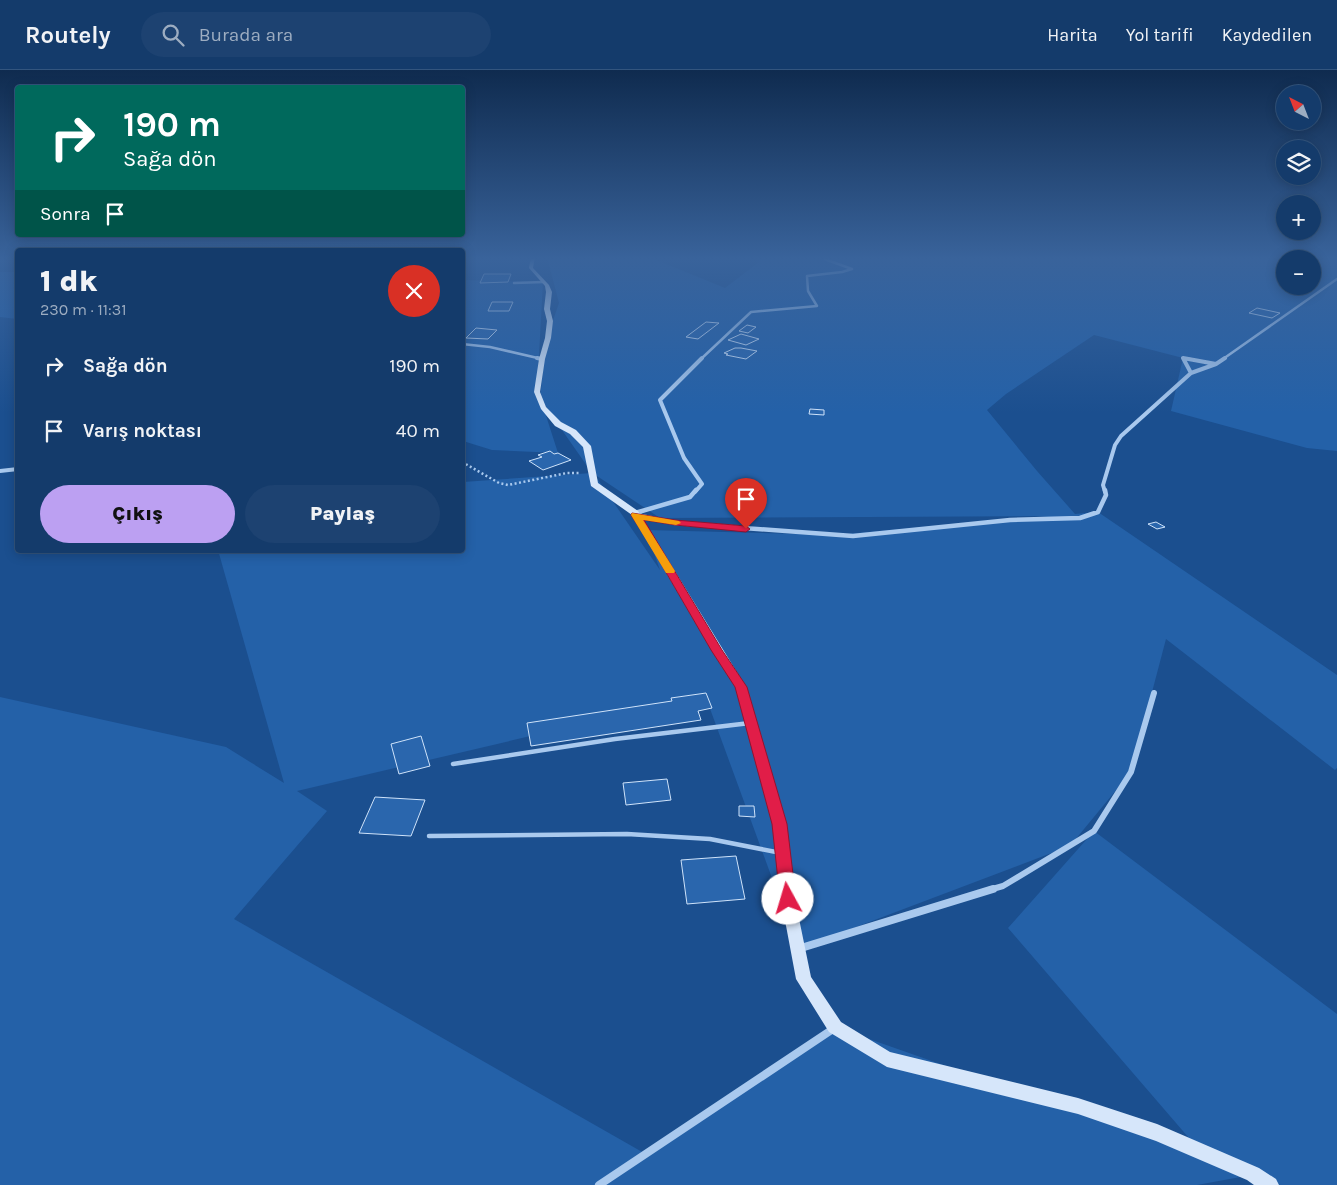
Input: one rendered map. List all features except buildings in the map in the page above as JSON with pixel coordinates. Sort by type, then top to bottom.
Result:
[{"type":"street","points":[[547,309],[550,321],[548,338],[542,359],[537,392],[544,408],[558,424],[573,432],[587,446],[594,484],[635,514],[716,650],[741,687],[780,824],[788,899],[804,979],[835,1027],[887,1059],[1078,1106],[1157,1133],[1253,1174],[1270,1185]]},
{"type":"street","points":[[635,514],[690,497],[702,484],[684,458],[660,400],[685,374],[721,342],[726,334],[751,312],[762,309]]},
{"type":"street","points":[[763,309],[803,309]]},
{"type":"street","points":[[635,514],[675,522],[853,536],[1010,520],[1080,518],[1098,512],[1106,495],[1103,484],[1113,453],[1121,436],[1191,374],[1216,364],[1295,309]]},
{"type":"street","points":[[465,344],[490,347],[542,359]]},
{"type":"street","points":[[1191,374],[1183,358],[1216,364]]},
{"type":"street","points":[[0,471],[15,469]]},
{"type":"street","points":[[798,949],[1003,886],[1094,831],[1131,772],[1154,692]]},
{"type":"street","points":[[599,1185],[835,1027]]},
{"type":"lane","points":[[453,764],[615,739],[750,723]]},
{"type":"lane","points":[[430,836],[627,834],[710,839],[783,854]]},
{"type":"path","points":[[465,464],[499,483],[508,485],[567,474],[592,473]]},
{"type":"shaded area","points":[[0,309],[15,309],[15,319],[0,317]]},
{"type":"shaded area","points":[[465,309],[542,309],[537,391],[540,399],[546,341],[557,309],[1337,309],[1337,451],[1307,448],[1171,411],[1183,358],[1094,335],[1006,394],[987,410],[1075,514],[1098,512],[1337,675],[1337,768],[1335,770],[1166,639],[1131,772],[1070,846],[798,949],[705,695],[297,791],[327,811],[234,919],[644,1153],[835,1027],[1219,1162],[1201,1152],[1008,928],[1094,831],[1337,1014],[1337,1185],[1263,1185],[1246,1176],[1197,1185],[0,1185],[0,697],[226,747],[284,783],[219,553],[465,553],[465,482],[592,473],[541,400],[558,453],[492,450],[465,442]],"holes":[[[594,474],[660,518],[1048,516],[835,535],[646,530],[660,570]]]},
{"type":"slow traffic","points":[[670,571],[636,515],[676,523]]},
{"type":"route","points":[[746,529],[675,522],[636,515],[716,650],[741,687],[780,824],[788,899]]}]
